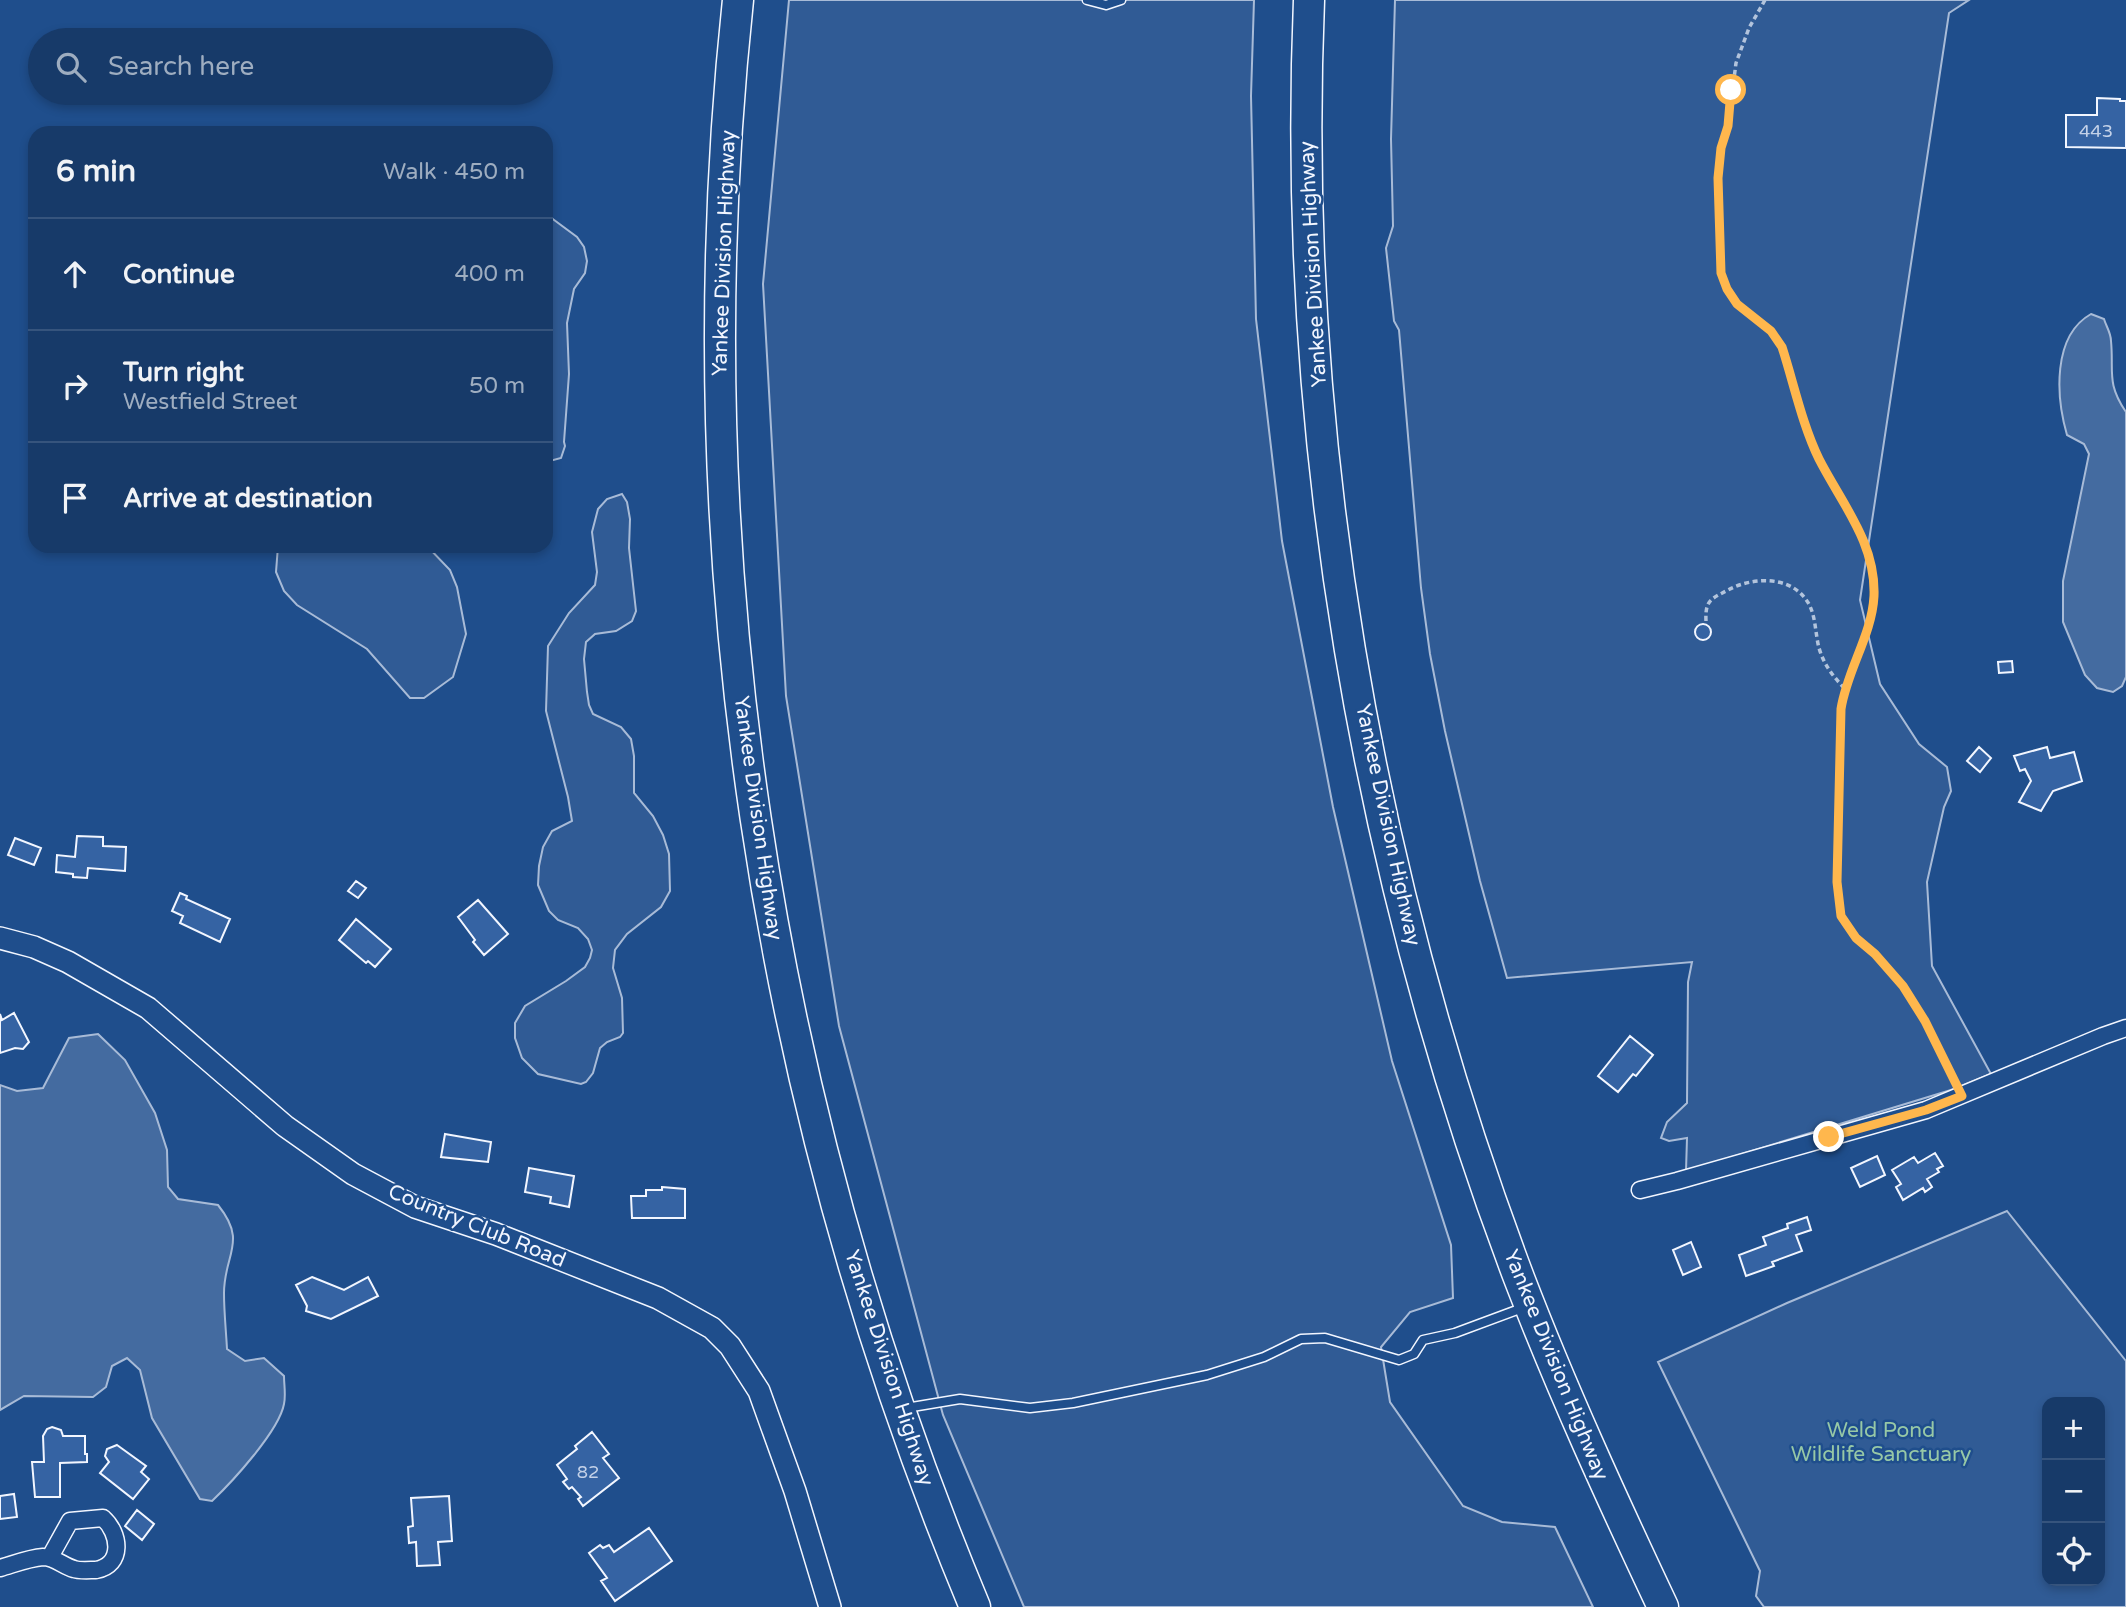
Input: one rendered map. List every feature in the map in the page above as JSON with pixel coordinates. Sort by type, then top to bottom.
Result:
[{"type":"highway","name":"Yankee Division Highway","points":[[738,0],[730,80],[723,216],[721,384],[727,556],[743,723],[765,878],[799,1053],[837,1205],[899,1409],[975,1607]]},
{"type":"highway","name":"Yankee Division Highway","points":[[1309,0],[1307,180],[1316,355],[1330,507],[1360,702],[1385,830],[1426,991],[1477,1159],[1530,1305],[1597,1467],[1663,1607]]},
{"type":"street","name":"Country Club Road","points":[[0,938],[34,947],[68,962],[148,1008],[285,1126],[352,1174],[415,1207],[496,1234],[658,1298],[712,1328],[730,1346],[759,1391],[795,1491],[830,1607]]},
{"type":"street","points":[[1640,1190],[1926,1110],[2103,1035],[2126,1028]]},
{"type":"street","points":[[0,1567],[50,1558]]},
{"type":"lane","points":[[1087,0],[1106,5],[1121,0]]},
{"type":"lane","points":[[899,1409],[960,1399],[1030,1408],[1073,1403],[1207,1375],[1264,1357],[1301,1339],[1325,1338],[1399,1360],[1413,1354],[1423,1340],[1455,1333],[1530,1305]]},
{"type":"path","points":[[1765,0],[1749,28],[1737,63],[1731,90],[1728,126],[1721,148],[1718,178],[1721,273],[1737,304],[1771,331],[1782,347],[1819,458],[1863,537],[1869,558],[1874,596],[1871,620],[1844,688],[1839,750],[1837,882],[1841,916],[1856,938],[1875,954],[1903,986],[1925,1021],[1962,1096]]},
{"type":"path","points":[[1706,621],[1706,604],[1740,584],[1755,580],[1774,582],[1791,588],[1807,601],[1828,670],[1844,688]]},
{"type":"shaded area","points":[[789,0],[1254,0],[1251,96],[1256,319],[1282,541],[1333,807],[1392,1061],[1451,1245],[1453,1298],[1410,1312],[1381,1347],[1390,1402],[1463,1506],[1502,1522],[1555,1527],[1593,1607],[1024,1607],[943,1415],[839,1026],[786,696],[763,284]]},
{"type":"shaded area","points":[[1395,0],[1969,0],[1949,13],[1860,600],[1880,684],[1919,744],[1947,767],[1951,791],[1944,807],[1927,882],[1932,966],[1991,1074],[1951,1090],[1686,1171],[1687,1138],[1669,1141],[1661,1138],[1667,1122],[1687,1103],[1688,982],[1692,962],[1507,978],[1480,881],[1445,731],[1421,588],[1399,330],[1394,321],[1386,248],[1393,226],[1391,139]]},
{"type":"shaded area","points":[[553,219],[577,237],[584,247],[587,261],[585,273],[574,289],[567,323],[569,374],[565,446],[561,458],[553,460]]},
{"type":"shaded area","points":[[2091,314],[2104,319],[2109,332],[2113,385],[2126,412],[2126,677],[2122,686],[2113,692],[2097,688],[2085,675],[2063,622],[2063,581],[2089,454],[2084,444],[2067,435],[2059,386],[2060,368],[2069,337],[2078,324]]},
{"type":"shaded area","points":[[622,494],[627,502],[630,519],[629,548],[636,611],[632,621],[616,631],[595,634],[586,642],[584,659],[587,692],[593,714],[621,727],[631,739],[634,793],[653,816],[663,835],[669,854],[670,891],[661,907],[627,934],[615,950],[613,968],[622,998],[623,1033],[600,1048],[593,1073],[581,1084],[538,1074],[522,1058],[515,1038],[515,1023],[525,1006],[585,967],[592,950],[588,939],[578,928],[558,920],[549,911],[538,885],[543,847],[552,831],[572,821],[546,711],[548,646],[569,613],[595,585],[597,572],[592,532],[598,509],[607,499]]},
{"type":"shaded area","points":[[277,553],[434,553],[450,570],[457,587],[466,634],[453,677],[424,698],[410,698],[367,649],[297,605],[284,591],[276,572]]},
{"type":"shaded area","points":[[98,1034],[125,1060],[155,1113],[167,1150],[168,1187],[178,1199],[218,1205],[232,1229],[232,1248],[224,1293],[227,1349],[245,1361],[264,1358],[284,1376],[284,1404],[273,1428],[242,1469],[212,1501],[200,1499],[152,1418],[140,1370],[127,1358],[112,1366],[106,1387],[93,1397],[24,1396],[0,1410],[0,1085],[17,1091],[43,1088],[69,1038]]},
{"type":"shaded area","name":"Weld Pond Wildlife Sanctuary","points":[[2007,1211],[2126,1361],[2126,1607],[1764,1607],[1756,1596],[1760,1571],[1658,1362],[1787,1303]]},
{"type":"building","points":[[2097,98],[2126,101],[2126,148],[2066,147],[2066,115],[2097,115]]},
{"type":"building","points":[[1703,624],[1709,626],[1709,638],[1703,640],[1697,638],[1695,632],[1697,626]]},
{"type":"building","points":[[2012,661],[2013,672],[1999,673],[1998,662]]},
{"type":"building","points":[[1979,747],[1991,758],[1980,772],[1967,761]]},
{"type":"building","points":[[2047,747],[2050,758],[2074,752],[2082,781],[2053,791],[2041,811],[2019,802],[2031,781],[2025,769],[2020,771],[2014,756]]},
{"type":"building","points":[[77,836],[103,837],[103,846],[126,847],[125,871],[88,868],[87,878],[56,872],[57,855],[75,857]]},
{"type":"building","points":[[15,838],[41,848],[34,865],[8,855]]},
{"type":"building","points":[[356,881],[366,888],[358,898],[348,891]]},
{"type":"building","points":[[180,893],[187,896],[186,899],[230,919],[220,942],[180,923],[183,916],[172,911]]},
{"type":"building","points":[[478,900],[508,934],[484,955],[458,917]]},
{"type":"building","points":[[356,919],[391,949],[375,967],[368,961],[366,963],[339,940]]},
{"type":"building","points":[[14,1013],[29,1042],[23,1049],[15,1048],[0,1053],[0,1014],[2,1020]]},
{"type":"building","points":[[1630,1036],[1653,1055],[1618,1092],[1598,1076]]},
{"type":"building","points":[[445,1134],[491,1142],[488,1162],[441,1157]]},
{"type":"building","points":[[1935,1153],[1943,1166],[1937,1169],[1939,1172],[1927,1179],[1932,1187],[1925,1192],[1923,1188],[1903,1200],[1896,1187],[1901,1184],[1892,1170],[1914,1157],[1918,1163]]},
{"type":"building","points":[[1877,1156],[1885,1175],[1860,1187],[1851,1168]]},
{"type":"building","points":[[529,1168],[574,1176],[569,1207],[550,1203],[551,1197],[525,1192]]},
{"type":"building","points":[[662,1187],[685,1189],[685,1218],[632,1218],[631,1196],[646,1196],[646,1190],[662,1190]]},
{"type":"building","points":[[1807,1217],[1811,1230],[1796,1235],[1802,1251],[1772,1262],[1774,1266],[1746,1276],[1739,1255],[1766,1245],[1763,1237],[1788,1228],[1787,1224]]},
{"type":"building","points":[[1691,1242],[1701,1267],[1683,1275],[1673,1250]]},
{"type":"building","points":[[312,1277],[344,1290],[368,1277],[378,1296],[331,1319],[306,1311],[307,1306],[296,1285]]},
{"type":"building","points":[[52,1427],[61,1430],[63,1436],[85,1436],[87,1462],[60,1463],[60,1497],[35,1497],[32,1462],[44,1462],[43,1436],[47,1429]]},
{"type":"building","points":[[592,1432],[609,1454],[603,1458],[619,1478],[583,1506],[578,1499],[581,1497],[563,1482],[567,1479],[557,1465]]},
{"type":"building","points":[[117,1445],[146,1466],[141,1472],[149,1479],[133,1499],[100,1473],[109,1462],[105,1456],[107,1449]]},
{"type":"building","points":[[14,1494],[17,1517],[0,1519],[0,1496]]},
{"type":"building","points":[[449,1496],[452,1541],[438,1542],[440,1565],[417,1566],[416,1542],[409,1543],[408,1527],[413,1526],[411,1498]]},
{"type":"building","points":[[137,1510],[154,1524],[142,1540],[125,1526]]},
{"type":"building","points":[[649,1528],[672,1561],[615,1601],[601,1581],[607,1578],[589,1553],[600,1545],[603,1548],[609,1545],[614,1552]]},
{"type":"route","points":[[1731,90],[1728,126],[1721,148],[1718,178],[1721,273],[1737,304],[1771,331],[1782,347],[1819,458],[1863,537],[1872,568],[1874,596],[1871,620],[1844,688],[1841,709],[1837,882],[1841,916],[1856,938],[1875,954],[1903,986],[1925,1021],[1962,1096],[1926,1110],[1829,1137]]}]
